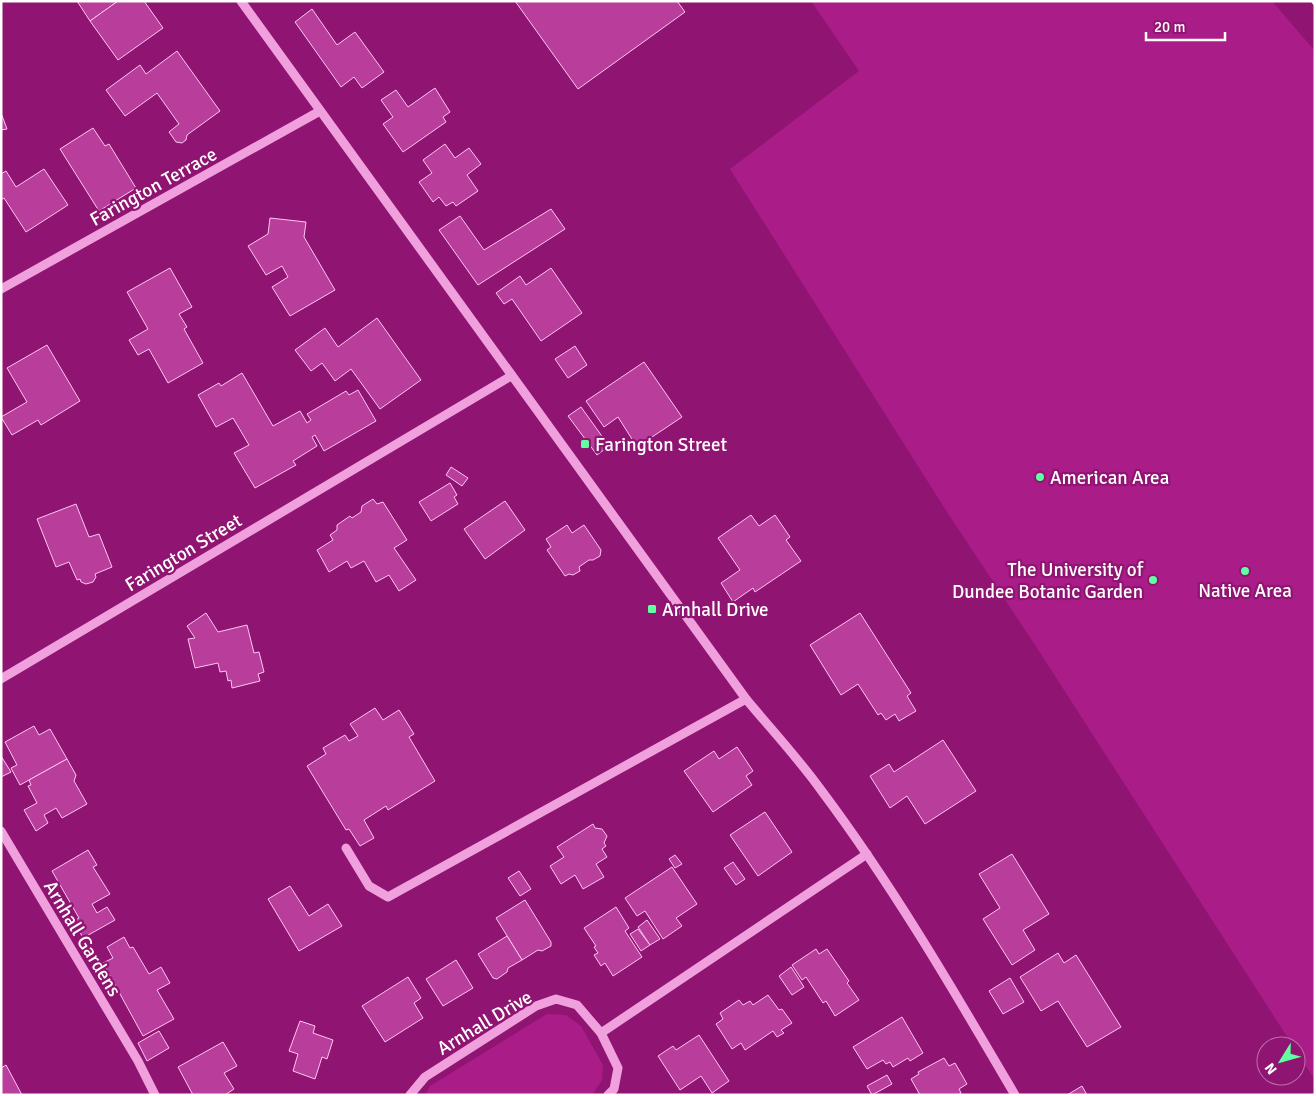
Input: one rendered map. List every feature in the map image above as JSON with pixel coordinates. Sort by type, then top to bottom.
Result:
[{"type":"street","points":[[241,1],[746,699],[820,788],[926,944],[1013,1094]]},
{"type":"street","name":"Farington Terrace","points":[[1,289],[320,111]]},
{"type":"street","name":"Farington Street","points":[[1,679],[511,376]]},
{"type":"street","points":[[346,848],[369,886],[388,897],[746,699]]},
{"type":"street","name":"Arnhall Gardens","points":[[1,832],[138,1061],[155,1095]]},
{"type":"street","points":[[601,1033],[866,854]]},
{"type":"street","name":"Arnhall Drive","points":[[410,1095],[424,1077],[536,1006],[556,999],[577,1005],[601,1033],[618,1068],[614,1089],[608,1095]]},
{"type":"shaded area","name":"The University of Dundee Botanic Garden","points":[[811,1],[1272,1],[1315,51],[1315,1080],[1306,1066],[1306,1036],[1287,1036],[1037,648],[947,512],[730,169],[859,71]]},
{"type":"shaded area","points":[[547,1014],[566,1015],[581,1026],[603,1065],[602,1080],[593,1094],[425,1095],[430,1086]]},
{"type":"building","points":[[77,1],[118,1],[90,21]]},
{"type":"building","points":[[118,1],[144,1],[163,28],[118,60],[90,21]]},
{"type":"building","points":[[515,1],[677,1],[685,12],[578,89]]},
{"type":"building","points":[[312,9],[337,45],[355,32],[384,72],[362,88],[354,77],[341,87],[295,22]]},
{"type":"building","points":[[177,51],[220,111],[187,135],[186,140],[182,143],[176,142],[169,132],[179,124],[157,93],[125,116],[106,90],[140,65],[146,74]]},
{"type":"building","points":[[435,88],[450,112],[443,117],[446,122],[403,152],[383,124],[393,117],[381,100],[396,90],[408,107]]},
{"type":"building","points":[[1,113],[7,129],[1,130]]},
{"type":"building","points":[[93,128],[105,146],[109,144],[136,188],[99,211],[60,149]]},
{"type":"building","points":[[445,144],[455,158],[469,148],[481,164],[467,175],[478,191],[456,206],[453,202],[446,206],[439,197],[433,202],[419,182],[432,173],[423,160]]},
{"type":"building","points":[[44,169],[68,205],[26,232],[4,198],[1,200],[1,174],[6,171],[16,187]]},
{"type":"building","points":[[551,209],[565,229],[478,285],[439,230],[460,216],[484,250]]},
{"type":"building","points":[[270,218],[306,222],[304,237],[335,290],[290,316],[272,287],[288,277],[282,266],[266,275],[248,246],[268,234]]},
{"type":"building","points":[[170,268],[192,307],[179,314],[187,327],[184,329],[203,363],[168,383],[149,349],[138,355],[129,340],[148,329],[127,292]]},
{"type":"building","points":[[551,268],[582,313],[541,341],[512,299],[504,304],[496,293],[520,276],[526,285]]},
{"type":"building","points":[[377,318],[421,380],[380,409],[351,369],[335,381],[322,363],[311,371],[295,350],[325,328],[338,347]]},
{"type":"building","points":[[47,345],[80,401],[41,425],[38,420],[12,435],[1,417],[27,402],[7,368]]},
{"type":"building","points":[[575,346],[587,365],[568,378],[555,359]]},
{"type":"building","points":[[644,362],[682,417],[637,447],[618,417],[604,427],[586,401]]},
{"type":"building","points":[[242,373],[273,426],[300,411],[307,423],[311,420],[307,414],[346,391],[349,395],[358,390],[376,421],[324,451],[315,435],[312,437],[317,446],[293,461],[296,465],[255,488],[234,453],[249,445],[233,418],[216,427],[198,395],[219,383],[221,386]]},
{"type":"building","points":[[581,407],[609,446],[597,455],[568,416]]},
{"type":"building","points":[[451,467],[468,478],[462,486],[446,475]]},
{"type":"building","points":[[450,483],[457,495],[454,497],[458,504],[431,521],[419,502]]},
{"type":"building","points":[[373,499],[377,504],[383,502],[407,540],[394,548],[416,580],[399,591],[389,575],[376,582],[364,561],[351,568],[347,561],[329,572],[317,550],[333,540],[330,535],[337,530],[337,525],[350,516],[352,518],[361,512],[362,506]]},
{"type":"building","points":[[505,501],[525,530],[485,559],[464,529]]},
{"type":"building","points":[[76,504],[89,537],[99,534],[112,567],[95,574],[96,577],[93,582],[86,584],[81,582],[80,579],[77,580],[69,562],[56,567],[37,519]]},
{"type":"building","points":[[751,515],[759,526],[775,515],[790,537],[786,540],[801,561],[755,592],[753,588],[733,602],[721,583],[740,570],[718,538]]},
{"type":"building","points":[[567,525],[572,533],[584,525],[601,550],[600,556],[589,560],[579,567],[580,571],[573,575],[565,576],[547,550],[551,547],[546,539]]},
{"type":"building","points":[[206,613],[218,632],[247,625],[254,653],[259,652],[264,672],[258,674],[260,681],[232,688],[231,680],[228,681],[226,671],[220,672],[218,663],[195,668],[188,639],[195,638],[187,626]]},
{"type":"building","points":[[860,613],[911,693],[907,696],[916,711],[899,721],[895,714],[886,720],[881,713],[878,715],[858,684],[841,695],[810,645]]},
{"type":"building","points":[[375,708],[383,720],[399,710],[414,734],[409,737],[435,781],[388,810],[386,806],[364,820],[374,838],[360,846],[349,829],[346,830],[307,766],[326,754],[323,748],[345,735],[349,741],[358,736],[350,724]]},
{"type":"building","points":[[34,726],[39,735],[50,729],[67,759],[20,785],[11,768],[17,765],[5,742]]},
{"type":"building","points":[[943,740],[976,791],[925,824],[907,796],[890,808],[870,776],[889,764],[894,772]]},
{"type":"building","points":[[737,747],[753,771],[746,776],[752,785],[713,812],[684,771],[714,751],[719,759]]},
{"type":"building","points":[[1,756],[11,772],[1,777]]},
{"type":"building","points":[[67,759],[76,775],[74,781],[87,804],[62,818],[56,808],[44,815],[48,823],[36,831],[24,810],[37,803],[28,786],[31,785],[29,780]]},
{"type":"building","points":[[765,812],[792,852],[758,876],[730,835]]},
{"type":"building","points":[[593,824],[595,828],[602,829],[607,836],[604,843],[606,846],[602,849],[607,857],[596,864],[604,877],[583,889],[575,875],[561,884],[550,866],[564,857],[557,847]]},
{"type":"building","points":[[88,850],[97,865],[93,867],[110,894],[92,904],[97,913],[107,907],[115,920],[83,938],[74,921],[79,918],[52,871]]},
{"type":"building","points":[[1012,854],[1049,914],[1023,930],[1035,950],[1012,965],[983,919],[1000,908],[979,874]]},
{"type":"building","points":[[675,855],[682,864],[675,868],[669,859]]},
{"type":"building","points":[[733,862],[745,879],[736,885],[724,868]]},
{"type":"building","points":[[672,867],[697,904],[676,918],[682,926],[663,939],[645,911],[637,916],[625,898]]},
{"type":"building","points":[[519,871],[531,889],[520,896],[508,878]]},
{"type":"building","points":[[290,886],[309,916],[328,904],[342,926],[299,951],[268,899]]},
{"type":"building","points":[[525,900],[551,942],[551,946],[542,951],[538,950],[522,960],[496,918]]},
{"type":"building","points":[[616,907],[629,928],[625,931],[642,957],[613,976],[605,963],[601,966],[594,955],[598,953],[594,947],[596,946],[584,928]]},
{"type":"building","points":[[647,920],[660,939],[650,945],[638,927]]},
{"type":"building","points":[[638,929],[650,945],[641,951],[630,934]]},
{"type":"building","points":[[507,936],[522,960],[508,968],[507,972],[497,979],[493,978],[478,954]]},
{"type":"building","points":[[124,937],[130,948],[133,947],[149,974],[161,967],[170,983],[157,990],[174,1019],[143,1036],[103,963],[113,958],[107,947]]},
{"type":"building","points":[[816,949],[819,954],[827,949],[849,981],[847,983],[859,1000],[835,1016],[826,1001],[823,1003],[806,977],[802,980],[792,965]]},
{"type":"building","points":[[1058,953],[1064,963],[1076,955],[1121,1027],[1087,1047],[1058,1001],[1041,1011],[1020,977]]},
{"type":"building","points":[[456,960],[473,988],[443,1006],[426,979]]},
{"type":"building","points":[[791,967],[804,987],[792,995],[779,976]]},
{"type":"building","points":[[408,977],[421,998],[414,1003],[423,1018],[385,1042],[362,1006]]},
{"type":"building","points":[[1010,978],[1024,1002],[1003,1014],[989,991]]},
{"type":"building","points":[[768,995],[779,1010],[782,1009],[792,1023],[781,1030],[784,1033],[777,1037],[773,1031],[745,1050],[741,1043],[732,1049],[716,1024],[723,1019],[720,1013],[739,1000],[743,1005],[750,1001],[753,1005]]},
{"type":"building","points":[[902,1017],[923,1053],[910,1061],[908,1058],[893,1067],[890,1062],[886,1064],[883,1060],[867,1069],[853,1047]]},
{"type":"building","points":[[300,1021],[315,1026],[313,1033],[333,1040],[327,1059],[322,1057],[315,1079],[293,1071],[298,1054],[289,1051]]},
{"type":"building","points":[[159,1031],[169,1048],[147,1061],[138,1043]]},
{"type":"building","points":[[699,1035],[729,1081],[712,1093],[701,1076],[680,1090],[658,1056],[673,1046],[676,1050]]},
{"type":"building","points":[[223,1042],[237,1066],[224,1073],[234,1089],[225,1095],[193,1095],[178,1067]]},
{"type":"building","points":[[944,1058],[949,1066],[955,1063],[967,1084],[959,1089],[961,1093],[958,1095],[920,1095],[911,1079],[919,1074],[918,1072]]},
{"type":"building","points":[[6,1065],[22,1095],[1,1095],[1,1068]]},
{"type":"building","points":[[887,1075],[892,1084],[872,1095],[867,1086]]},
{"type":"building","points":[[1082,1086],[1087,1095],[1067,1095]]},
{"type":"place","name":"Farington Street","points":[[585,444]]},
{"type":"place","name":"American Area","points":[[1040,477]]},
{"type":"place","name":"Native Area","points":[[1245,571]]},
{"type":"place","name":"The University of Dundee Botanic Garden","points":[[1153,580]]},
{"type":"place","name":"Arnhall Drive","points":[[652,609]]}]
